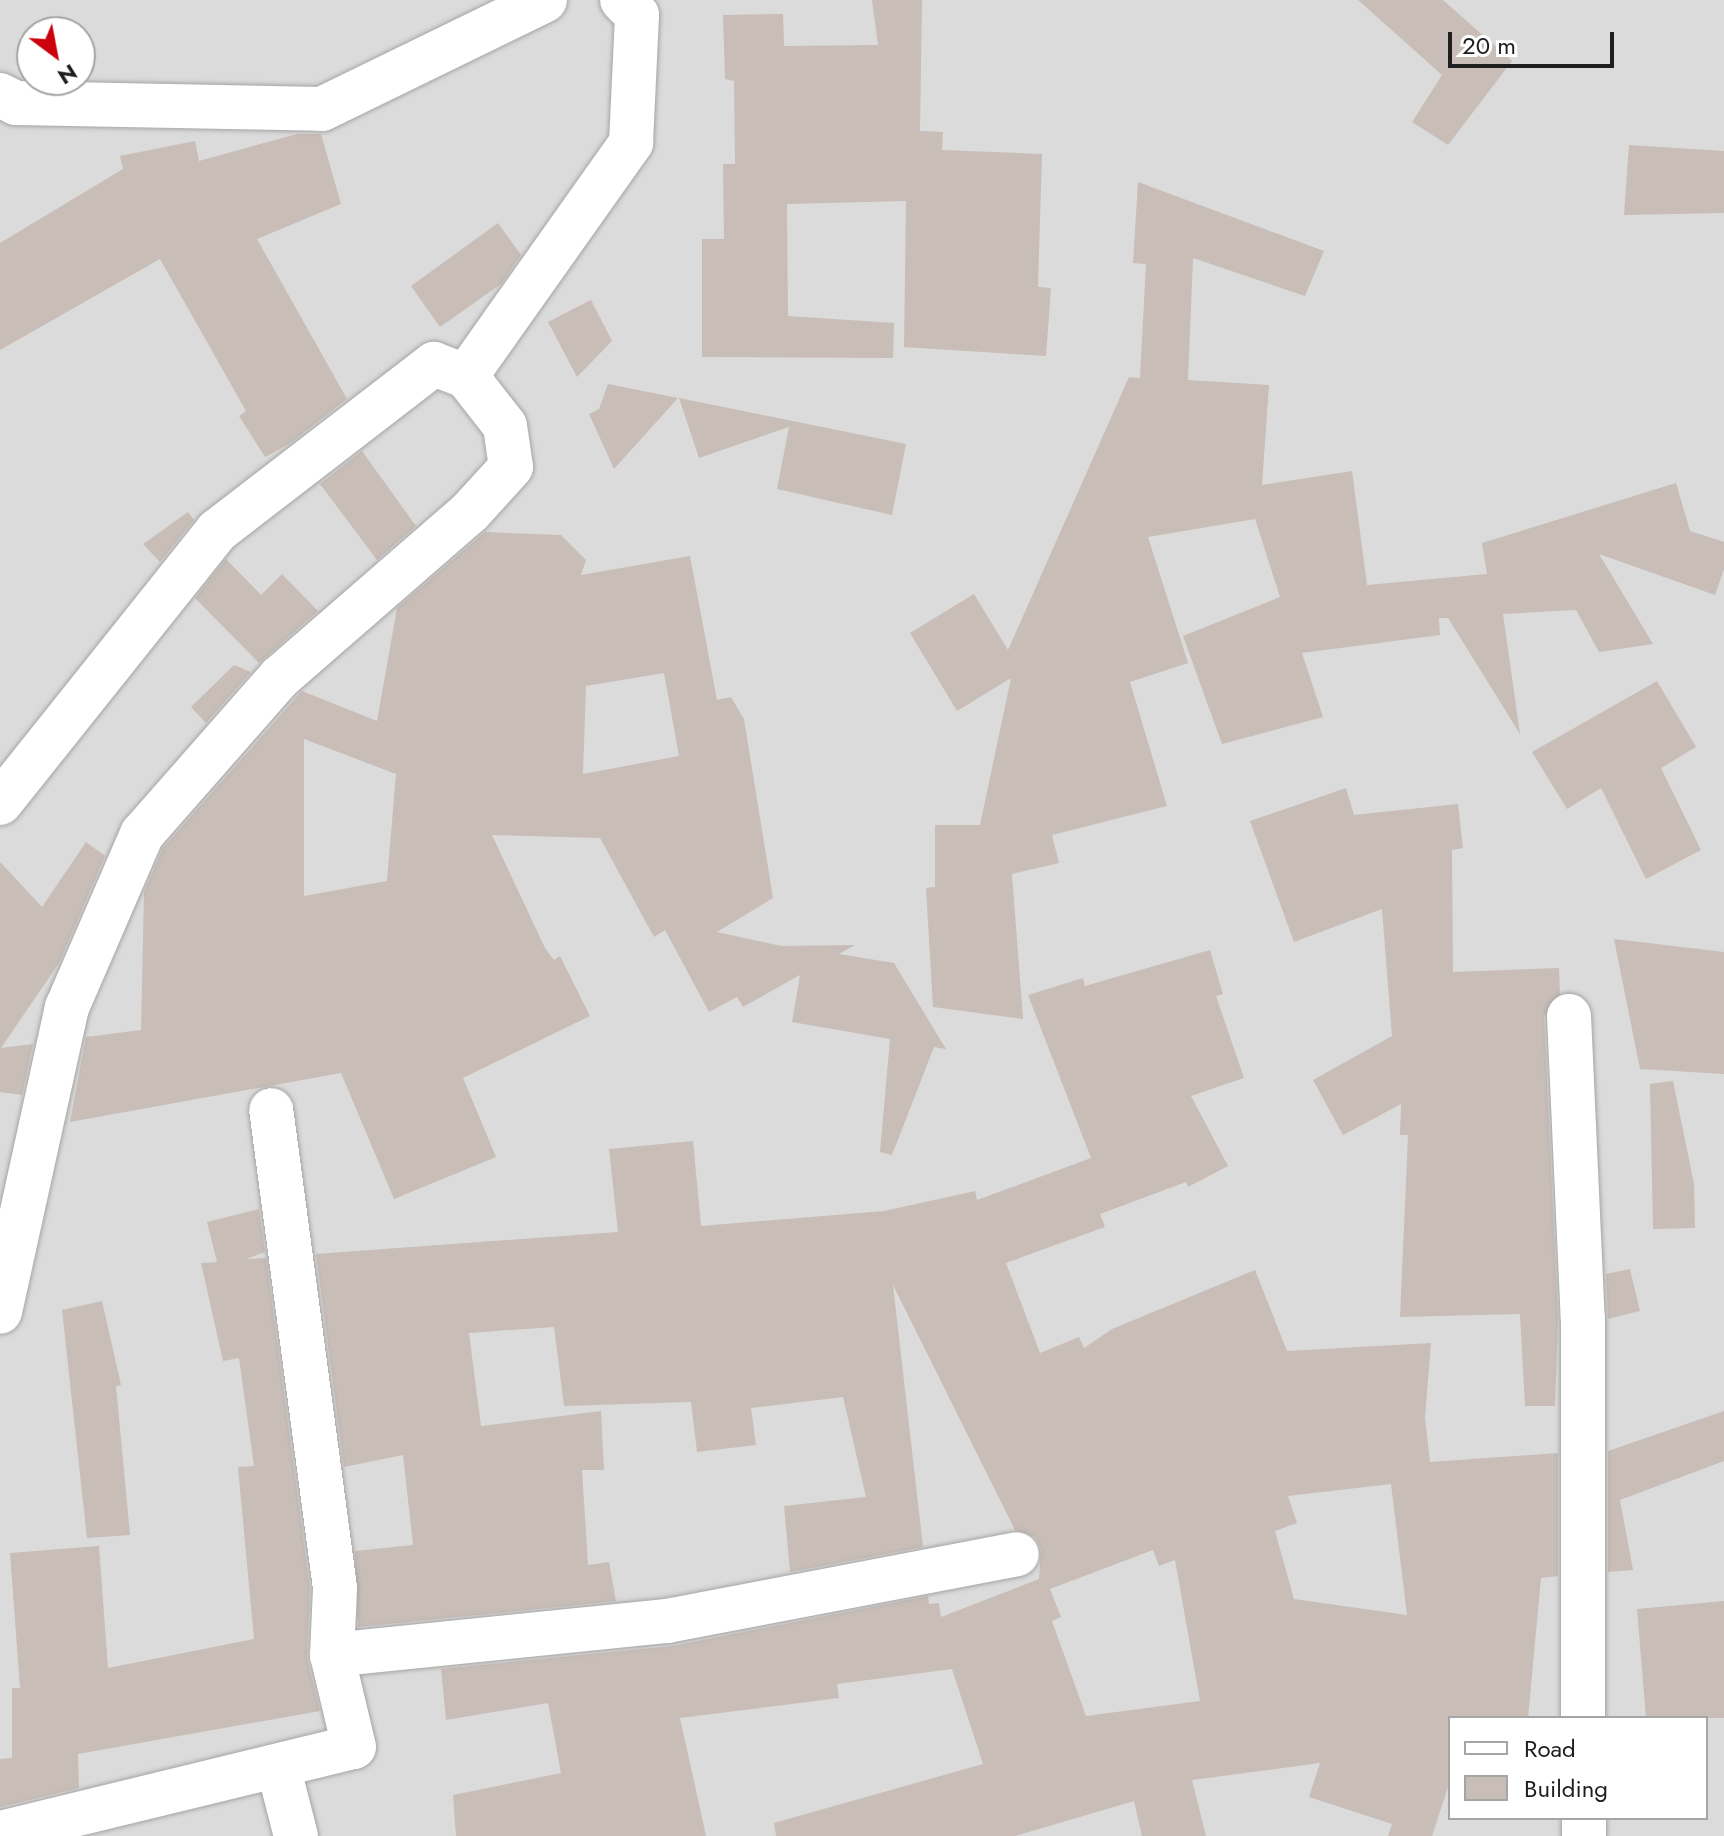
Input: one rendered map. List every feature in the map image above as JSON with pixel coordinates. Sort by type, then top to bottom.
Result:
[{"type":"street","points":[[0,95],[16,103],[322,109],[545,0]]},
{"type":"street","points":[[466,376],[631,143],[637,15],[622,0]]},
{"type":"street","points":[[0,803],[217,531],[434,364],[466,376],[505,426],[511,467],[470,512],[280,677],[142,834],[67,1007],[0,1312]]},
{"type":"street","points":[[1569,1016],[1583,1319],[1583,1716]]},
{"type":"street","points":[[0,1833],[354,1747],[332,1655],[335,1588],[271,1110]]},
{"type":"street","points":[[332,1655],[667,1621],[1017,1554]]},
{"type":"street","points":[[278,1766],[296,1836]]},
{"type":"shaded area","points":[[0,0],[1724,0],[1724,1836],[0,1836]]},
{"type":"building","points":[[872,0],[922,0],[920,131],[943,132],[942,150],[1042,154],[1038,287],[1051,288],[1046,356],[904,347],[906,201],[787,204],[788,316],[894,323],[893,358],[702,357],[702,239],[724,239],[723,164],[735,164],[734,81],[725,79],[723,15],[783,14],[784,46],[878,45]]},
{"type":"building","points":[[1358,0],[1443,0],[1512,61],[1448,145],[1412,122],[1442,75]]},
{"type":"building","points":[[297,134],[321,134],[341,204],[257,239],[347,399],[289,444],[265,457],[239,416],[246,411],[160,259],[0,350],[0,243],[123,169],[120,156],[195,141],[199,161]]},
{"type":"building","points":[[1629,145],[1724,151],[1724,213],[1624,215]]},
{"type":"building","points":[[1138,182],[1324,251],[1305,296],[1193,258],[1188,380],[1269,385],[1262,485],[1352,471],[1367,585],[1487,574],[1482,543],[1676,483],[1690,531],[1724,542],[1724,569],[1715,595],[1599,554],[1653,644],[1599,652],[1576,610],[1503,614],[1520,734],[1448,618],[1439,618],[1440,635],[1302,653],[1323,717],[1222,744],[1183,636],[1280,597],[1255,519],[1148,537],[1188,663],[1130,682],[1167,806],[1052,835],[1059,863],[1012,874],[1023,1019],[933,1007],[926,888],[935,887],[935,825],[980,825],[1011,678],[957,711],[910,633],[974,594],[1008,650],[1129,377],[1140,378],[1146,264],[1133,263]]},
{"type":"building","points":[[498,223],[521,255],[501,284],[440,327],[411,286]]},
{"type":"building","points":[[591,300],[612,341],[577,377],[548,322]]},
{"type":"building","points":[[608,384],[678,398],[614,469],[589,414],[599,409]]},
{"type":"building","points":[[679,398],[906,444],[892,515],[777,489],[789,427],[699,458]]},
{"type":"building","points":[[362,451],[416,526],[377,560],[320,484]]},
{"type":"building","points":[[188,512],[194,520],[160,562],[143,544]]},
{"type":"building","points":[[485,532],[561,535],[586,560],[581,575],[690,556],[717,700],[731,697],[744,719],[773,898],[717,932],[781,946],[855,945],[839,954],[894,963],[946,1049],[934,1047],[892,1155],[880,1152],[890,1039],[792,1022],[800,975],[743,1007],[737,997],[709,1012],[665,930],[654,937],[600,838],[492,835],[545,948],[554,960],[560,956],[590,1016],[463,1078],[496,1157],[394,1199],[341,1073],[70,1122],[86,1037],[141,1030],[144,892],[163,848],[302,691],[377,721],[397,608]],"holes":[[[664,673],[679,756],[583,774],[586,686]],[[304,739],[396,774],[387,881],[304,896]]]},
{"type":"building","points":[[226,559],[261,595],[282,574],[318,611],[259,663],[195,598]]},
{"type":"building","points":[[234,665],[251,672],[206,723],[191,707]]},
{"type":"building","points":[[1657,681],[1696,747],[1661,768],[1701,850],[1646,879],[1601,788],[1567,809],[1532,752]]},
{"type":"building","points":[[1346,788],[1354,815],[1458,804],[1463,848],[1452,850],[1453,972],[1559,968],[1560,994],[1544,1017],[1558,1320],[1555,1406],[1525,1406],[1520,1314],[1400,1317],[1408,1135],[1400,1135],[1401,1104],[1343,1135],[1313,1080],[1392,1036],[1382,909],[1294,942],[1250,821]]},
{"type":"building","points":[[86,842],[105,856],[59,963],[1,1048],[33,1044],[22,1095],[0,1092],[0,862],[42,907]]},
{"type":"building","points":[[1614,939],[1724,952],[1724,1074],[1640,1069]]},
{"type":"building","points":[[1210,950],[1223,994],[1216,996],[1244,1078],[1191,1096],[1228,1166],[1188,1187],[1186,1182],[1100,1214],[1105,1227],[1006,1263],[1040,1353],[1079,1337],[1084,1348],[1112,1329],[1255,1270],[1287,1351],[1431,1343],[1425,1418],[1430,1462],[1558,1453],[1558,1576],[1541,1578],[1528,1716],[1448,1716],[1448,1787],[1432,1836],[1388,1836],[1392,1824],[1309,1797],[1320,1763],[1192,1780],[1206,1836],[1142,1836],[1134,1801],[1015,1836],[776,1836],[774,1823],[983,1764],[952,1669],[837,1684],[839,1698],[680,1718],[706,1836],[456,1836],[453,1795],[561,1773],[548,1703],[446,1720],[441,1669],[672,1646],[928,1596],[929,1604],[939,1603],[941,1617],[1039,1579],[1041,1549],[1035,1537],[1015,1530],[893,1285],[923,1547],[790,1572],[784,1506],[866,1497],[843,1397],[751,1408],[756,1445],[697,1452],[691,1402],[564,1406],[554,1327],[469,1333],[481,1426],[601,1411],[604,1470],[582,1470],[588,1565],[609,1562],[616,1601],[358,1627],[355,1551],[413,1545],[403,1455],[344,1467],[316,1254],[618,1232],[609,1149],[693,1141],[701,1226],[884,1211],[975,1191],[977,1200],[1091,1158],[1028,995],[1083,978],[1085,986]],"holes":[[[1391,1484],[1407,1615],[1294,1599],[1275,1531],[1297,1523],[1288,1496]],[[1153,1550],[1159,1566],[1175,1560],[1200,1701],[1086,1716],[1052,1621],[1061,1617],[1050,1589]]]},
{"type":"building","points":[[1673,1081],[1694,1184],[1695,1228],[1653,1229],[1650,1084]]},
{"type":"building","points":[[259,1209],[265,1252],[246,1259],[266,1258],[310,1589],[307,1658],[320,1711],[78,1754],[79,1788],[0,1807],[0,1759],[12,1758],[12,1688],[20,1688],[10,1553],[99,1546],[108,1668],[254,1639],[238,1467],[254,1466],[239,1358],[223,1361],[201,1263],[217,1262],[207,1222]]},
{"type":"building","points":[[1630,1269],[1640,1311],[1608,1319],[1606,1274]]},
{"type":"building","points":[[102,1301],[121,1385],[116,1386],[130,1535],[87,1538],[62,1310]]},
{"type":"building","points":[[1724,1411],[1724,1461],[1620,1500],[1633,1570],[1608,1572],[1608,1451]]},
{"type":"building","points":[[1724,1601],[1724,1718],[1646,1716],[1637,1609]]}]
